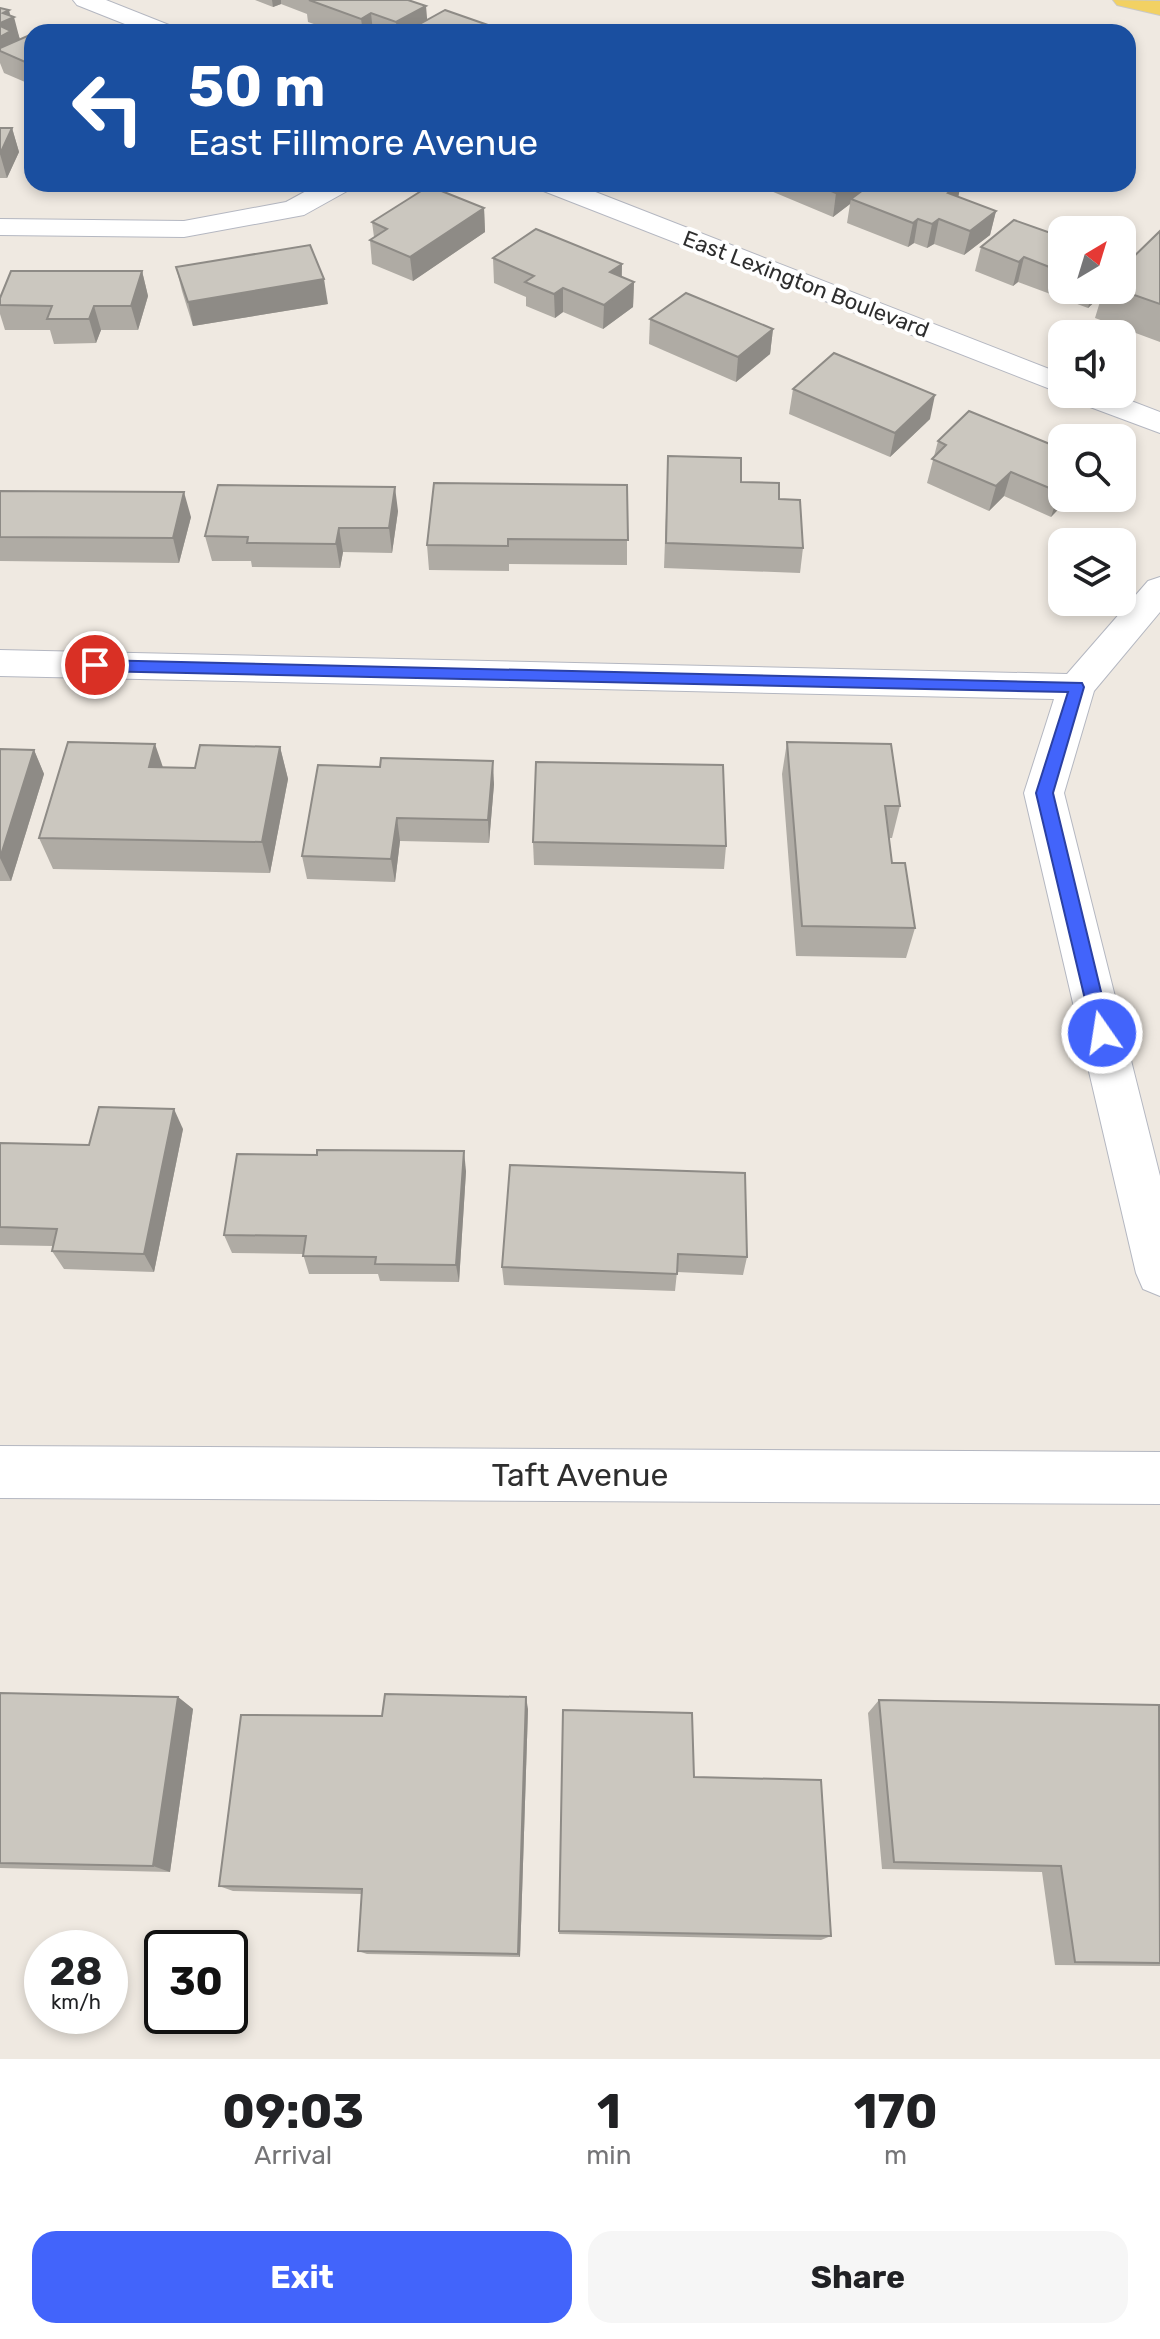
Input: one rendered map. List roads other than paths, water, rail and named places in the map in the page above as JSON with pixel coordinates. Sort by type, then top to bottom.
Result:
[{"type":"main road","points":[[1125,0],[1160,8]]},
{"type":"street","points":[[85,0],[146,24]]},
{"type":"street","points":[[0,227],[184,229],[294,209],[325,192]]},
{"type":"street","name":"East Lexington Boulevard","points":[[571,192],[1048,379]]},
{"type":"street","points":[[1121,408],[1160,423]]},
{"type":"street","points":[[1160,589],[1077,687],[1044,793],[1160,1273]]},
{"type":"street","points":[[0,663],[1077,687]]},
{"type":"street","name":"Taft Avenue","points":[[0,1472],[1160,1478]]}]
